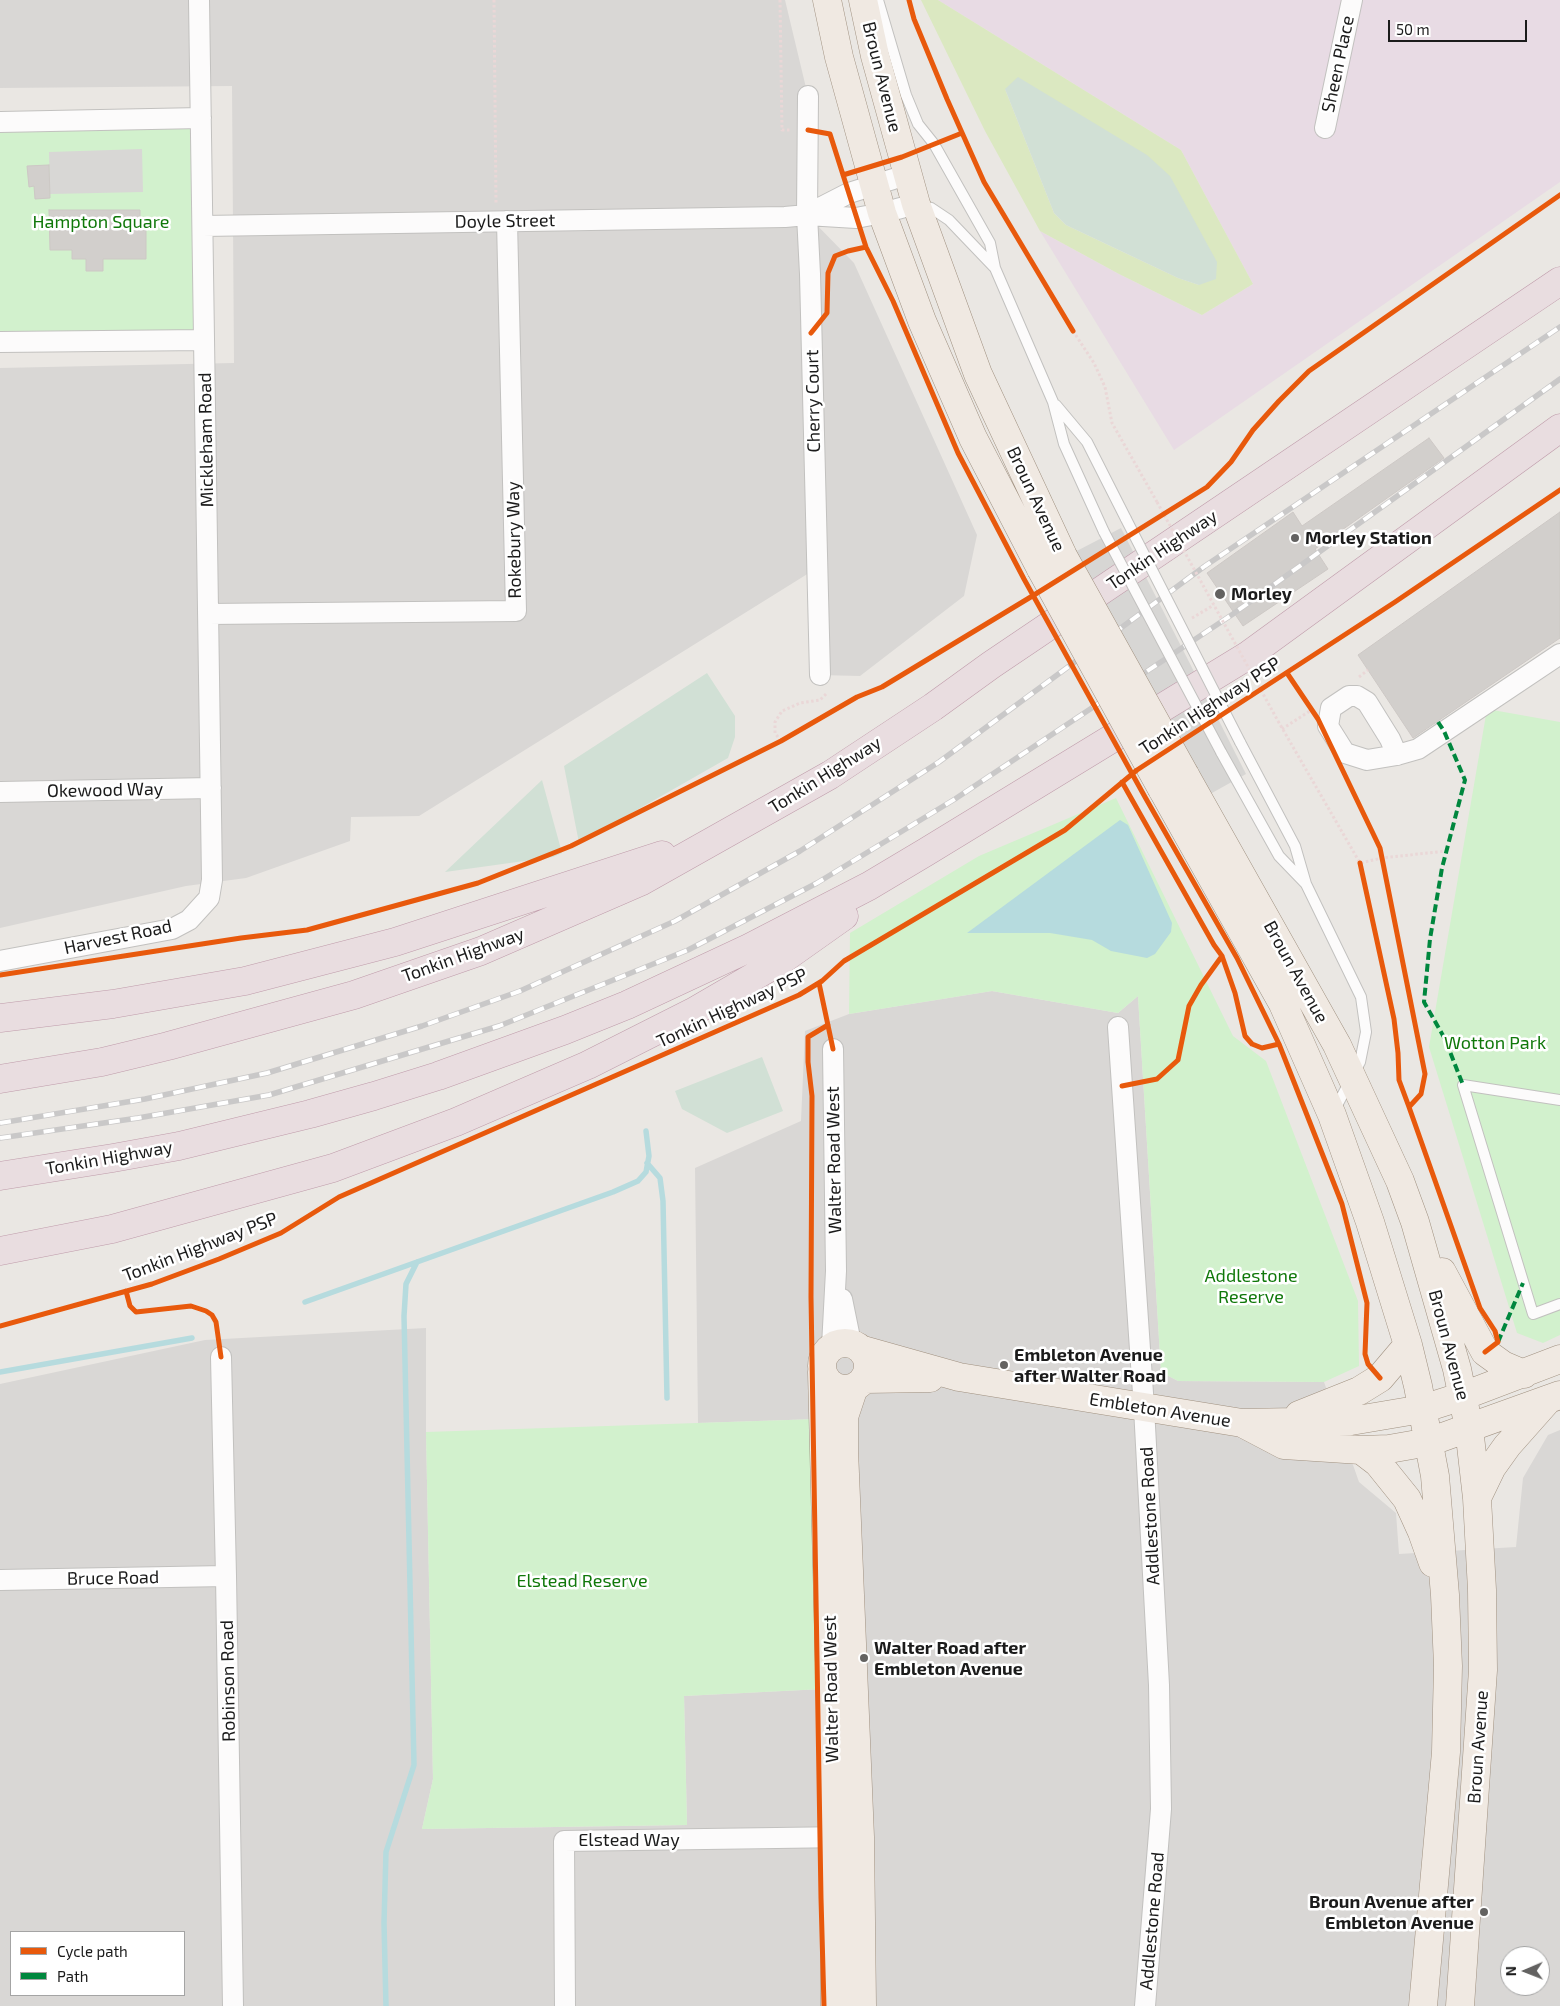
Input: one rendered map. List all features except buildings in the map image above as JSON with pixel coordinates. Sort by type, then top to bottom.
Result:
[{"type":"highway","name":"Tonkin Highway","points":[[0,1079],[102,1062],[149,1051],[354,994],[481,951],[640,882],[830,775],[1560,281]]},
{"type":"highway","name":"Tonkin Highway","points":[[0,1176],[113,1158],[244,1131],[374,1096],[502,1054],[627,1005],[750,948],[868,886],[1247,656],[1560,428]]},
{"type":"highway","points":[[0,1251],[112,1229],[333,1168],[456,1122],[579,1069],[693,1012],[779,962],[984,816]]},
{"type":"highway","points":[[0,1018],[113,1004],[245,981],[395,942],[720,836]]},
{"type":"main road","name":"Broun Avenue","points":[[827,0],[839,56],[882,214],[922,321],[973,438],[1185,775],[1337,1045],[1400,1180],[1415,1222],[1457,1369],[1469,1428],[1477,1498],[1482,1590],[1483,1670],[1460,2006]]},
{"type":"main road","name":"Broun Avenue","points":[[863,0],[875,56],[906,175],[978,374],[1052,563],[1162,789],[1283,1004],[1332,1116],[1370,1222],[1408,1345],[1435,1476],[1445,1595],[1448,1666],[1446,1752],[1423,2006]]},
{"type":"main road","points":[[1415,1222],[1485,1352],[1504,1365],[1524,1374]]},
{"type":"main road","points":[[1282,1422],[1360,1392],[1380,1378],[1408,1345]]},
{"type":"main road","name":"Embleton Avenue","points":[[849,1346],[959,1377],[1242,1424],[1351,1421],[1422,1409],[1524,1374],[1560,1359]]},
{"type":"main road","points":[[849,1346],[868,1364],[860,1383],[846,1389],[838,1388],[826,1379],[822,1372],[824,1354],[849,1346]]},
{"type":"main road","name":"Walter Road West","points":[[822,1372],[847,1837],[862,2006]]},
{"type":"main road","name":"Embleton Avenue","points":[[860,1383],[959,1377]]},
{"type":"main road","name":"Walter Road West","points":[[835,2006],[847,1837],[844,1417],[860,1383]]},
{"type":"main road","name":"Embleton Avenue","points":[[1242,1424],[1284,1445],[1361,1450],[1389,1448],[1429,1442],[1553,1398]]},
{"type":"main road","points":[[1477,1498],[1492,1467],[1507,1446],[1553,1398]]},
{"type":"main road","points":[[1361,1450],[1378,1463],[1407,1499],[1422,1532],[1445,1595]]},
{"type":"street","name":"Mickleham Road","points":[[199,0],[212,880]]},
{"type":"street","name":"Sheen Place","points":[[1325,128],[1352,0]]},
{"type":"street","name":"Cherry Court","points":[[808,96],[807,215],[820,675]]},
{"type":"street","points":[[0,122],[201,118]]},
{"type":"street","name":"Doyle Street","points":[[807,215],[849,193],[906,175]]},
{"type":"street","name":"Doyle Street","points":[[203,226],[785,217],[807,215],[856,218],[882,214],[916,204]]},
{"type":"street","name":"Rokebury Way","points":[[208,614],[516,612],[502,221]]},
{"type":"street","points":[[0,342],[204,340]]},
{"type":"street","points":[[1397,755],[1418,749],[1560,654]]},
{"type":"street","name":"Okewood Way","points":[[0,792],[211,788]]},
{"type":"street","name":"Harvest Road","points":[[0,961],[172,929],[189,920],[209,898],[212,880]]},
{"type":"street","name":"Addlestone Road","points":[[1118,1027],[1144,1408],[1159,1685],[1161,1809],[1144,2006]]},
{"type":"street","name":"Walter Road West","points":[[833,1049],[836,1270],[849,1346]]},
{"type":"street","name":"Robinson Road","points":[[221,1357],[232,2006]]},
{"type":"street","name":"Bruce Road","points":[[0,1580],[226,1576]]},
{"type":"street","name":"Elstead Way","points":[[565,2006],[564,1841],[847,1837]]},
{"type":"lane","points":[[878,0],[906,95],[918,124],[934,144],[990,243],[994,268],[1053,402],[1064,444],[1104,532],[1221,752],[1279,856],[1306,884]]},
{"type":"lane","points":[[916,204],[931,208],[949,220],[994,268]]},
{"type":"lane","points":[[1053,402],[1087,442],[1295,846],[1306,884],[1361,997],[1366,1032],[1360,1062],[1332,1116]]},
{"type":"lane","points":[[1560,1100],[1462,1085],[1533,1314],[1560,1304]]},
{"type":"path","points":[[494,0],[502,221]]},
{"type":"path","points":[[780,0],[782,130],[808,130]]},
{"type":"path","points":[[1068,322],[1094,363],[1105,387],[1112,423],[1278,721],[1360,863],[1362,873]]},
{"type":"path","points":[[1157,518],[1166,513]]},
{"type":"path","points":[[781,741],[775,733],[775,722],[782,711],[800,704],[820,700],[827,692],[832,680],[820,675]]},
{"type":"path","points":[[1308,704],[1313,712]]},
{"type":"path","points":[[772,745],[789,736]]},
{"type":"path","points":[[1360,863],[1382,856],[1446,851]]},
{"type":"path","points":[[1382,856],[1384,866]]},
{"type":"shaded area","points":[[0,0],[785,0],[808,96],[807,215],[854,263],[977,535],[964,596],[860,676],[820,675],[817,568],[419,816],[351,817],[350,841],[246,878],[186,886],[0,928],[0,368],[234,363],[232,86],[0,88]]},
{"type":"shaded area","points":[[938,0],[1560,0],[1560,182],[1174,450],[1040,231],[1119,274],[1202,315],[1253,284],[1181,150]]},
{"type":"shaded area","points":[[1018,77],[1147,155],[1170,176],[1217,262],[1216,279],[1199,285],[1178,278],[1066,225],[1054,213],[1005,89]]},
{"type":"shaded area","points":[[142,149],[143,192],[50,194],[49,152]]},
{"type":"shaded area","points":[[707,673],[735,716],[735,737],[728,758],[579,843],[564,766]]},
{"type":"shaded area","points":[[542,780],[562,853],[553,857],[445,872]]},
{"type":"shaded area","points":[[992,991],[1118,1013],[1138,996],[1161,1372],[1178,1381],[1324,1382],[1359,1482],[1396,1513],[1399,1554],[1516,1547],[1523,1478],[1548,1435],[1560,1430],[1560,2006],[0,2006],[0,1384],[205,1340],[426,1328],[426,1432],[433,1779],[422,1829],[687,1825],[684,1696],[822,1689],[818,1419],[698,1423],[695,1168],[801,1121],[805,1031],[849,1014]]},
{"type":"shaded area","points":[[762,1057],[783,1111],[727,1133],[682,1109],[675,1091]]},
{"type":"green space","points":[[921,0],[938,0],[1181,150],[1253,284],[1202,315],[1119,274],[1040,231],[985,131]],"holes":[[[1005,89],[1199,285],[1178,278],[1066,225],[1054,213]]]},
{"type":"green space","name":"Hampton Square","points":[[201,118],[204,340],[0,342],[0,122]]},
{"type":"green space","name":"Wotton Park","points":[[1487,709],[1560,722],[1560,1335],[1543,1343],[1517,1333],[1429,1047]]},
{"type":"green space","name":"Addlestone Reserve","points":[[1116,798],[1233,1036],[1266,1061],[1358,1301],[1359,1366],[1324,1382],[1178,1381],[1161,1372],[1138,996],[1118,1013],[992,991],[849,1014],[850,933],[979,856]]},
{"type":"green space","name":"Elstead Reserve","points":[[818,1419],[823,1689],[684,1696],[687,1825],[422,1829],[433,1779],[426,1432]]},
{"type":"water","points":[[1120,820],[1128,825],[1172,923],[1171,932],[1155,954],[1147,958],[1111,951],[1092,940],[1050,933],[967,933]]},
{"type":"pier","points":[[1121,528],[1246,774],[1194,803],[1069,555]]},
{"type":"waterway","points":[[305,1302],[613,1192],[638,1181],[646,1172],[649,1156],[646,1131]]},
{"type":"waterway","points":[[647,1163],[660,1178],[663,1201],[667,1398]]},
{"type":"waterway","points":[[386,2006],[384,1923],[386,1852],[414,1765],[404,1316],[406,1284],[417,1262]]},
{"type":"waterway","points":[[0,1372],[192,1338]]},
{"type":"railway","points":[[0,1123],[145,1099],[267,1073],[422,1026],[520,991],[675,921],[800,851],[939,762],[1205,566],[1560,327]]},
{"type":"railway","points":[[0,1138],[138,1118],[269,1095],[499,1026],[688,950],[817,883],[955,799],[1233,614],[1560,379]]},
{"type":"marked path","points":[[1438,722],[1444,731],[1465,780],[1442,868],[1430,939],[1424,1002],[1445,1039],[1463,1085]]},
{"type":"marked path","points":[[1498,1342],[1523,1283]]},
{"type":"cycle path","points":[[909,0],[914,19],[984,182],[1073,331]]},
{"type":"cycle path","points":[[808,130],[830,134],[866,247],[893,301],[958,453],[1024,579],[1237,958],[1279,1044],[1342,1204],[1367,1303],[1365,1354],[1368,1364],[1380,1378]]},
{"type":"cycle path","points":[[843,175],[902,157],[962,133]]},
{"type":"cycle path","points":[[0,975],[241,938],[307,930],[478,883],[571,846],[781,741],[857,697],[882,687],[1207,487],[1231,462],[1253,430],[1309,371],[1560,195]]},
{"type":"cycle path","points":[[811,333],[827,313],[828,273],[835,256],[866,247]]},
{"type":"cycle path","name":"Tonkin Highway PSP","points":[[0,1326],[152,1284],[219,1259],[281,1233],[339,1197],[799,995],[822,981],[844,961],[1065,830],[1137,770],[1395,602],[1560,490]]},
{"type":"cycle path","name":"Tonkin Highway PSP","points":[[1287,673],[1318,719],[1380,848],[1425,1074],[1421,1094],[1409,1107],[1480,1308],[1495,1331],[1498,1342],[1485,1352]]},
{"type":"cycle path","points":[[1122,782],[1222,956],[1235,993],[1245,1036],[1252,1044],[1262,1048],[1279,1044]]},
{"type":"cycle path","points":[[1360,863],[1394,1019],[1399,1080],[1409,1107]]},
{"type":"cycle path","points":[[1122,1086],[1157,1079],[1178,1060],[1189,1006],[1201,985],[1222,956]]},
{"type":"cycle path","name":"Tonkin Highway PSP","points":[[819,983],[833,1049]]},
{"type":"cycle path","points":[[824,2006],[811,1297],[812,1096],[808,1062],[808,1037],[828,1025]]},
{"type":"cycle path","name":"Tonkin Highway PSP","points":[[126,1291],[130,1306],[136,1312],[191,1306],[212,1315],[216,1322],[221,1357]]},
{"type":"place","name":"Morley Station","points":[[1295,538]]},
{"type":"place","name":"Morley","points":[[1220,594]]},
{"type":"place","name":"Embleton Avenue after Walter Road","points":[[1004,1365]]},
{"type":"place","name":"Walter Road after Embleton Avenue","points":[[864,1658]]},
{"type":"place","name":"Broun Avenue after Embleton Avenue","points":[[1484,1912]]}]
